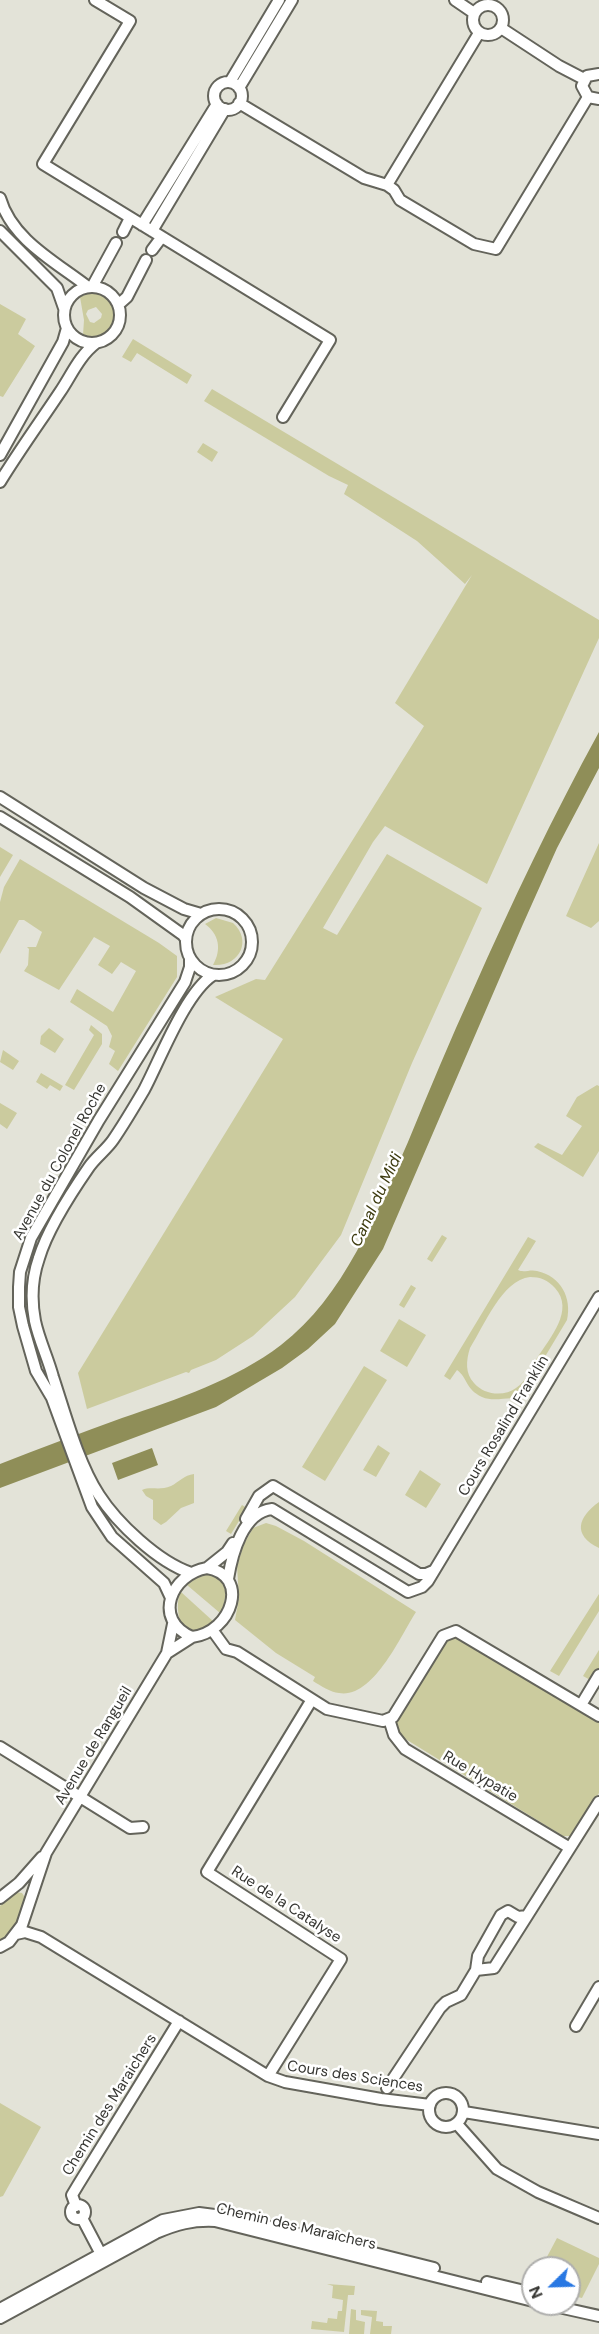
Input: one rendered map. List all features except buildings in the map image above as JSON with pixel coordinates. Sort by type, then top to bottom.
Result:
[{"type":"street","points":[[95,0],[130,21],[43,164],[330,340],[283,417]]},
{"type":"street","points":[[235,85],[279,0]]},
{"type":"street","points":[[235,85],[292,0]]},
{"type":"street","points":[[455,0],[474,13]]},
{"type":"street","points":[[474,13],[486,5],[498,4],[503,19],[501,28],[493,34],[479,33]]},
{"type":"street","points":[[474,13],[474,26],[479,33]]},
{"type":"street","points":[[501,28],[559,66],[584,79]]},
{"type":"street","points":[[387,185],[479,33]]},
{"type":"street","points":[[239,103],[364,178],[387,185],[394,190],[400,200],[470,242],[496,249],[593,98],[582,86],[584,79],[590,74],[599,74]]},
{"type":"street","points":[[221,106],[215,90],[221,83],[235,85]]},
{"type":"street","points":[[221,106],[233,108],[239,103],[241,96],[235,85]]},
{"type":"street","points":[[147,228],[221,106]]},
{"type":"street","points":[[0,198],[9,219],[21,234],[90,287],[108,292],[118,305],[120,312],[118,327],[109,338],[96,343],[77,364],[61,392],[25,441],[0,482]]},
{"type":"street","points":[[123,232],[130,218]]},
{"type":"street","points":[[0,231],[57,288],[64,308],[64,322],[76,339],[96,343]]},
{"type":"street","points":[[152,250],[161,238]]},
{"type":"street","points":[[64,308],[73,294],[90,287],[116,243]]},
{"type":"street","points":[[118,305],[128,295],[146,260]]},
{"type":"street","points":[[0,455],[63,342],[67,328]]},
{"type":"street","points":[[0,797],[144,888],[184,909],[201,914]]},
{"type":"street","points":[[0,817],[130,897],[183,935],[190,958],[199,969],[213,975],[231,973],[243,965],[250,954],[252,936],[244,921],[234,913],[221,909],[201,914],[191,923],[186,939]]},
{"type":"street","name":"Avenue du Colonel Roche","points":[[65,1425],[36,1371],[23,1326],[19,1307],[19,1287],[25,1255],[31,1238],[99,1120],[185,982],[190,967],[190,958]]},
{"type":"street","name":"Avenue du Colonel Roche","points":[[65,1425],[35,1321],[33,1283],[38,1260],[46,1238],[90,1165],[110,1144],[145,1087],[161,1051],[182,1015],[202,985],[213,975]]},
{"type":"street","name":"Cours Rosalind Franklin","points":[[228,1579],[232,1555],[244,1532],[256,1514],[272,1509],[408,1592],[422,1587],[599,1297]]},
{"type":"street","points":[[65,1425],[83,1473],[92,1508],[106,1529],[121,1545],[164,1583],[171,1598]]},
{"type":"street","points":[[83,1473],[123,1525],[169,1563],[191,1573]]},
{"type":"street","points":[[207,1568],[222,1573],[228,1579],[231,1588],[230,1607],[223,1622],[213,1631],[192,1637],[173,1624],[170,1615],[171,1598],[178,1583],[191,1573],[207,1568],[226,1552],[259,1497],[273,1486],[418,1574],[433,1571]]},
{"type":"street","name":"Avenue de Rangueil","points":[[0,1898],[13,1888],[46,1853],[85,1799],[167,1653],[173,1624]]},
{"type":"street","points":[[213,1631],[226,1649],[237,1652],[311,1701],[327,1709],[383,1721],[389,1719],[397,1711],[443,1636],[456,1630],[599,1716]]},
{"type":"street","name":"Avenue de Rangueil","points":[[167,1653],[192,1637]]},
{"type":"street","points":[[581,1705],[599,1675]]},
{"type":"street","name":"Rue de la Catalyse","points":[[268,2076],[341,1959],[207,1872],[311,1701]]},
{"type":"street","name":"Rue Hypatie","points":[[389,1719],[394,1735],[405,1749],[570,1848]]},
{"type":"street","points":[[0,1747],[130,1828],[143,1827]]},
{"type":"street","points":[[476,1970],[494,1968],[599,1802]]},
{"type":"street","name":"Avenue de Rangueil","points":[[0,1947],[16,1934],[29,1907],[46,1853]]},
{"type":"street","points":[[13,1888],[25,1891],[35,1930],[41,1937]]},
{"type":"street","points":[[387,2088],[440,2008],[446,2002],[461,1995],[476,1970],[478,1956],[501,1915],[508,1911],[518,1917],[527,1916]]},
{"type":"street","points":[[16,1934],[25,1932],[41,1937],[179,2021]]},
{"type":"street","points":[[576,2026],[599,1988]]},
{"type":"street","name":"Cours des Sciences","points":[[179,2021],[268,2076],[285,2082],[430,2105]]},
{"type":"street","name":"Chemin des Maraichers","points":[[103,2258],[82,2218],[85,2209],[82,2206],[76,2206],[72,2195],[179,2021]]},
{"type":"street","name":"Cours des Sciences","points":[[457,2124],[447,2127],[434,2122],[430,2116],[430,2105],[438,2095],[450,2093],[460,2099],[464,2112]]},
{"type":"street","points":[[599,2134],[464,2112],[457,2124],[497,2169],[538,2192],[599,2218]]},
{"type":"street","name":"Chemin des Maraîchers","points":[[0,2318],[163,2220],[181,2215],[211,2213],[345,2244],[521,2290]]},
{"type":"street","name":"Chemin des Maraîchers","points":[[0,2309],[175,2224],[198,2220],[215,2221],[521,2298]]},
{"type":"street","points":[[581,2305],[599,2309]]},
{"type":"street","points":[[581,2312],[599,2316]]},
{"type":"green space","points":[[89,293],[103,295],[111,301],[115,310],[115,320],[112,328],[105,335],[95,338],[83,335],[84,320],[80,297]],"holes":[[[96,307],[102,314],[101,318],[94,323],[90,322],[86,314],[88,310]]]},
{"type":"green space","points":[[0,304],[26,319],[18,334],[35,346],[3,397],[0,396]]},
{"type":"green space","points":[[133,339],[192,375],[187,384],[137,353],[131,362],[122,357]]},
{"type":"green space","points":[[212,389],[599,620],[599,638],[487,884],[385,826],[373,842],[323,928],[337,935],[387,854],[482,908],[412,1063],[341,1235],[295,1297],[253,1336],[216,1360],[191,1370],[189,1373],[186,1372],[87,1409],[78,1373],[283,1039],[215,997],[256,979],[265,980],[424,726],[395,703],[472,575],[465,584],[417,541],[344,494],[348,485],[204,401]]},
{"type":"green space","points":[[203,443],[218,452],[212,462],[197,452]]},
{"type":"green space","points":[[599,843],[599,921],[591,928],[566,916]]},
{"type":"green space","points":[[0,847],[13,855],[0,877]]},
{"type":"green space","points":[[20,859],[177,956],[177,977],[118,1071],[109,1064],[115,1051],[109,1047],[112,1036],[107,1026],[70,1002],[77,989],[113,1012],[136,971],[121,962],[112,974],[98,965],[110,946],[94,937],[59,990],[24,971],[28,965],[29,949],[27,947],[36,947],[42,932],[24,920],[19,920],[0,954],[0,902],[4,887]]},
{"type":"green space","points":[[216,918],[233,923],[242,937],[240,952],[230,962],[222,965],[213,965],[218,953],[218,942],[213,932],[205,924]]},
{"type":"green space","points":[[91,1025],[102,1034],[102,1044],[74,1090],[65,1085],[94,1035],[89,1030]]},
{"type":"green space","points":[[49,1028],[64,1039],[55,1053],[40,1044],[41,1036]]},
{"type":"green space","points":[[3,1050],[19,1061],[13,1070],[0,1062]]},
{"type":"green space","points":[[41,1073],[63,1086],[60,1091],[50,1085],[47,1089],[36,1082]]},
{"type":"green space","points":[[599,1086],[599,1151],[583,1177],[534,1147],[538,1143],[562,1155],[582,1126],[566,1116],[577,1097]]},
{"type":"green space","points":[[0,1103],[17,1113],[7,1129],[0,1124]]},
{"type":"green space","points":[[442,1235],[447,1238],[432,1262],[427,1259]]},
{"type":"green space","points":[[528,1237],[536,1241],[518,1270],[537,1271],[553,1278],[563,1289],[568,1312],[567,1320],[519,1400],[482,1397],[472,1391],[457,1370],[450,1380],[444,1376]],"holes":[[[534,1277],[550,1283],[561,1297],[562,1315],[554,1333],[520,1385],[500,1394],[483,1390],[474,1383],[469,1375],[467,1362],[470,1348],[502,1295],[520,1280]]]},
{"type":"green space","points":[[411,1285],[416,1288],[404,1308],[399,1305]]},
{"type":"green space","points":[[399,1319],[426,1335],[407,1367],[380,1351]]},
{"type":"green space","points":[[364,1366],[387,1380],[325,1481],[302,1467]]},
{"type":"green space","points":[[378,1445],[390,1453],[376,1477],[363,1470]]},
{"type":"green space","points":[[420,1470],[441,1484],[426,1508],[405,1495]]},
{"type":"green space","points":[[194,1474],[194,1503],[181,1508],[161,1525],[153,1519],[153,1500],[142,1490],[167,1487]]},
{"type":"green space","points":[[599,1502],[599,1548],[585,1537],[581,1526],[586,1514]]},
{"type":"green space","points":[[242,1505],[247,1508],[231,1534],[226,1531]]},
{"type":"green space","points":[[266,1523],[304,1541],[416,1612],[384,1664],[363,1686],[351,1692],[339,1693],[326,1688],[313,1681],[315,1677],[276,1653],[235,1620],[239,1598],[237,1566],[244,1544],[253,1528]]},
{"type":"green space","points":[[208,1574],[220,1578],[224,1587],[225,1600],[220,1613],[187,1585]]},
{"type":"green space","points":[[180,1592],[214,1622],[201,1630],[187,1630],[178,1613]]},
{"type":"green space","points":[[599,1594],[599,1611],[559,1676],[550,1671]]},
{"type":"green space","points":[[454,1636],[599,1719],[599,1793],[572,1836],[563,1836],[399,1735],[396,1721],[445,1640]]},
{"type":"green space","points":[[599,1650],[599,1670],[592,1681],[583,1676]]},
{"type":"green space","points":[[15,1892],[22,1893],[26,1899],[14,1930],[0,1943],[0,1906]]},
{"type":"green space","points":[[0,2103],[41,2127],[3,2196],[0,2197]]},
{"type":"green space","points":[[557,2238],[599,2258],[599,2264],[582,2298],[581,2256],[547,2256]]},
{"type":"green space","points":[[327,2284],[355,2286],[354,2295],[348,2295],[344,2332],[311,2329],[312,2321],[327,2323],[328,2318],[337,2319],[338,2311],[342,2311],[343,2300],[332,2298],[333,2286]]},
{"type":"green space","points":[[351,2309],[356,2310],[356,2320],[365,2322],[364,2334],[349,2334]]},
{"type":"green space","points":[[361,2310],[377,2311],[376,2321],[383,2322],[383,2326],[392,2326],[391,2334],[370,2334],[372,2317],[361,2315]]},
{"type":"shaded area","points":[[599,732],[599,768],[557,848],[383,1249],[335,1324],[308,1349],[282,1368],[216,1407],[0,1488],[0,1464],[185,1396],[225,1378],[281,1345],[323,1303],[341,1278],[371,1224],[503,924],[549,827]]},
{"type":"shaded area","points":[[152,1448],[158,1465],[118,1480],[112,1463]]},
{"type":"water label","name":"Canal du Midi","points":[[377,1200]]}]
